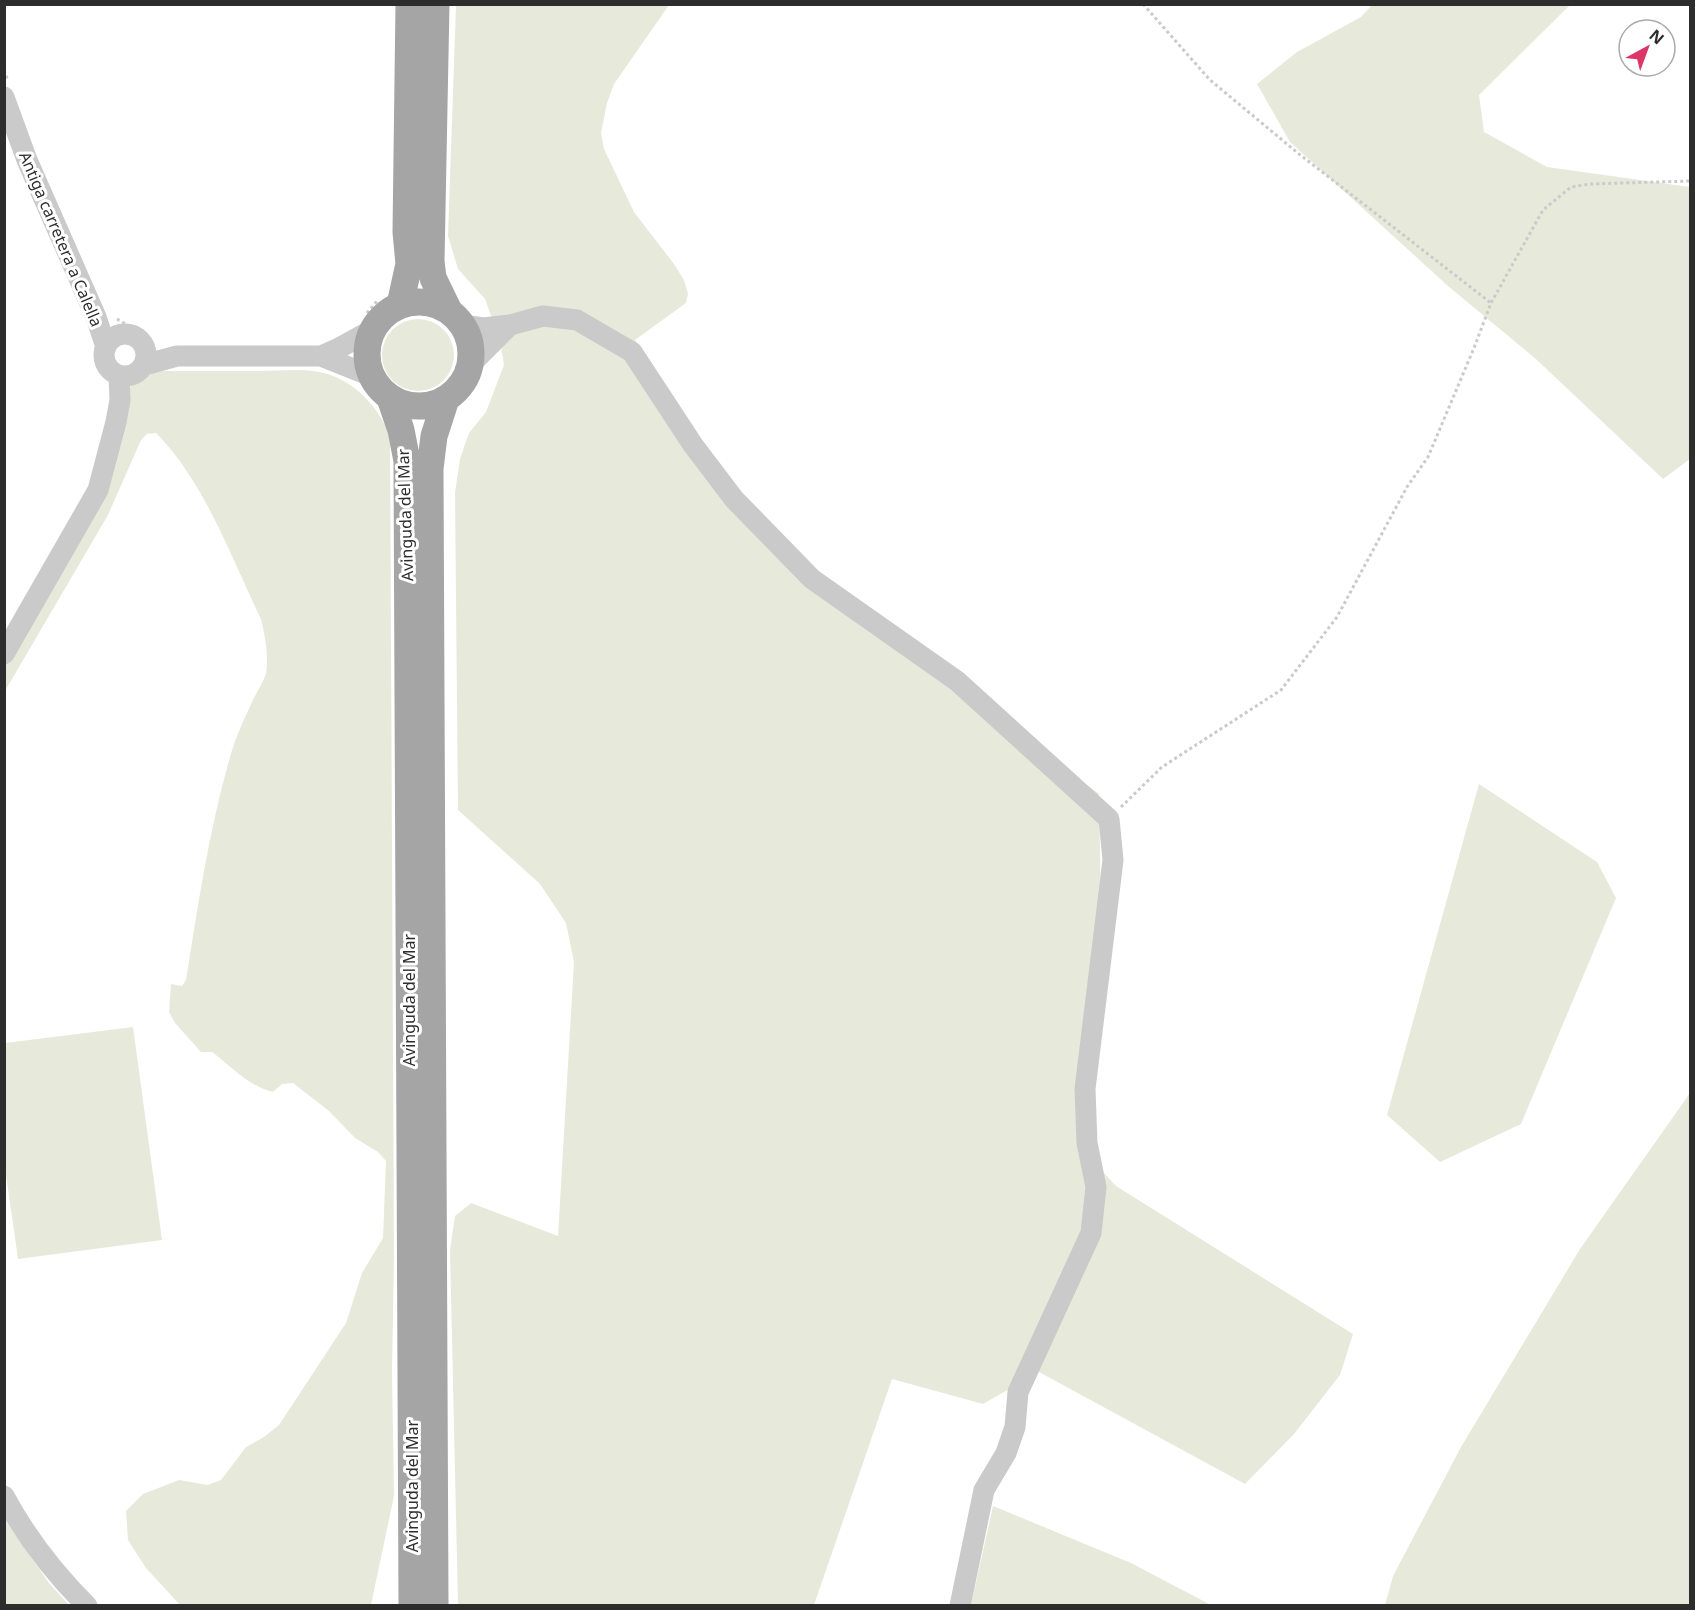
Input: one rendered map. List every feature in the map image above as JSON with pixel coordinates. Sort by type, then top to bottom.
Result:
[{"type":"main road","points":[[400,305],[409,264],[406,232],[410,4]]},
{"type":"main road","points":[[436,4],[430,261],[433,278],[456,318],[470,344],[471,364],[462,384],[447,399],[433,405],[418,407],[403,404],[390,398],[379,388],[371,376],[367,361],[367,345],[372,330],[384,315],[400,305],[416,301],[433,303],[456,318]]},
{"type":"main road","name":"Avinguda del Mar","points":[[390,398],[401,430],[407,461],[412,1605]]},
{"type":"main road","name":"Avinguda del Mar","points":[[435,1605],[430,470],[434,435],[447,399]]},
{"type":"street","name":"Antiga carretera a Calella","points":[[8,94],[27,160],[96,318],[106,347]]},
{"type":"street","points":[[456,318],[483,328],[510,325],[543,316],[577,320],[632,352],[693,445],[734,500],[812,579],[957,681],[1109,819],[1113,860],[1085,1089],[1087,1143],[1096,1187],[1090,1233],[1018,1392],[1015,1426],[1006,1453],[984,1490],[960,1605]]},
{"type":"street","points":[[471,364],[510,325]]},
{"type":"street","points":[[321,356],[372,330]]},
{"type":"street","points":[[126,334],[139,338],[146,354],[133,374],[119,375],[108,366],[105,360],[106,347],[114,337],[126,334]]},
{"type":"street","points":[[146,354],[321,356],[371,376]]},
{"type":"street","points":[[4,654],[98,490],[116,422],[120,400],[119,375]]},
{"type":"street","points":[[4,1496],[35,1547],[63,1582],[87,1605]]},
{"type":"path","points":[[1143,4],[1210,80],[1299,154],[1491,303]]},
{"type":"path","points":[[4,70],[8,94]]},
{"type":"path","points":[[1109,819],[1162,767],[1281,690],[1337,617],[1407,487],[1428,457],[1491,303],[1543,210],[1572,187],[1590,184],[1690,182]]},
{"type":"path","points":[[114,317],[138,331],[146,354]]},
{"type":"shaded area","points":[[456,5],[669,5],[614,84],[607,103],[601,133],[604,149],[634,212],[674,264],[684,280],[688,294],[686,303],[635,340],[708,458],[806,569],[1099,794],[1101,912],[1077,1144],[1116,1186],[1353,1334],[1340,1375],[1294,1434],[1245,1484],[1039,1372],[983,1404],[892,1379],[814,1605],[458,1605],[450,1250],[455,1216],[471,1203],[558,1236],[574,962],[566,923],[540,884],[458,810],[455,493],[460,459],[469,433],[486,412],[504,365],[500,340],[485,299],[458,269],[448,236]]},
{"type":"shaded area","points":[[1372,5],[1570,5],[1479,95],[1484,132],[1547,167],[1690,187],[1690,459],[1663,479],[1537,360],[1448,286],[1290,142],[1257,84],[1297,52],[1361,17]]},
{"type":"shaded area","points":[[418,319],[438,325],[448,335],[454,355],[448,375],[438,385],[418,391],[398,385],[388,375],[382,355],[388,335],[398,325]]},
{"type":"shaded area","points":[[297,370],[324,373],[343,380],[368,400],[381,418],[390,437],[394,1496],[371,1605],[180,1605],[146,1568],[128,1540],[126,1511],[143,1494],[179,1480],[208,1485],[221,1480],[246,1447],[279,1425],[346,1323],[362,1273],[383,1238],[386,1161],[378,1152],[355,1138],[329,1111],[293,1083],[282,1084],[273,1092],[264,1089],[248,1081],[212,1052],[201,1052],[175,1023],[169,1012],[171,984],[182,986],[186,980],[210,840],[230,757],[241,727],[265,676],[267,660],[261,619],[215,521],[188,474],[156,433],[147,434],[141,440],[108,515],[5,691],[5,664],[94,514],[126,393],[145,371]]},
{"type":"shaded area","points":[[1479,784],[1597,862],[1616,898],[1521,1124],[1440,1162],[1387,1115]]},
{"type":"shaded area","points":[[133,1027],[162,1240],[18,1259],[4,1161],[5,1043]]},
{"type":"shaded area","points":[[1690,1093],[1690,1605],[1385,1605],[1393,1576],[1461,1447],[1580,1249]]},
{"type":"shaded area","points":[[993,1506],[1131,1563],[1211,1605],[971,1605]]},
{"type":"shaded area","points":[[4,1519],[49,1583],[69,1605],[5,1605]]}]
